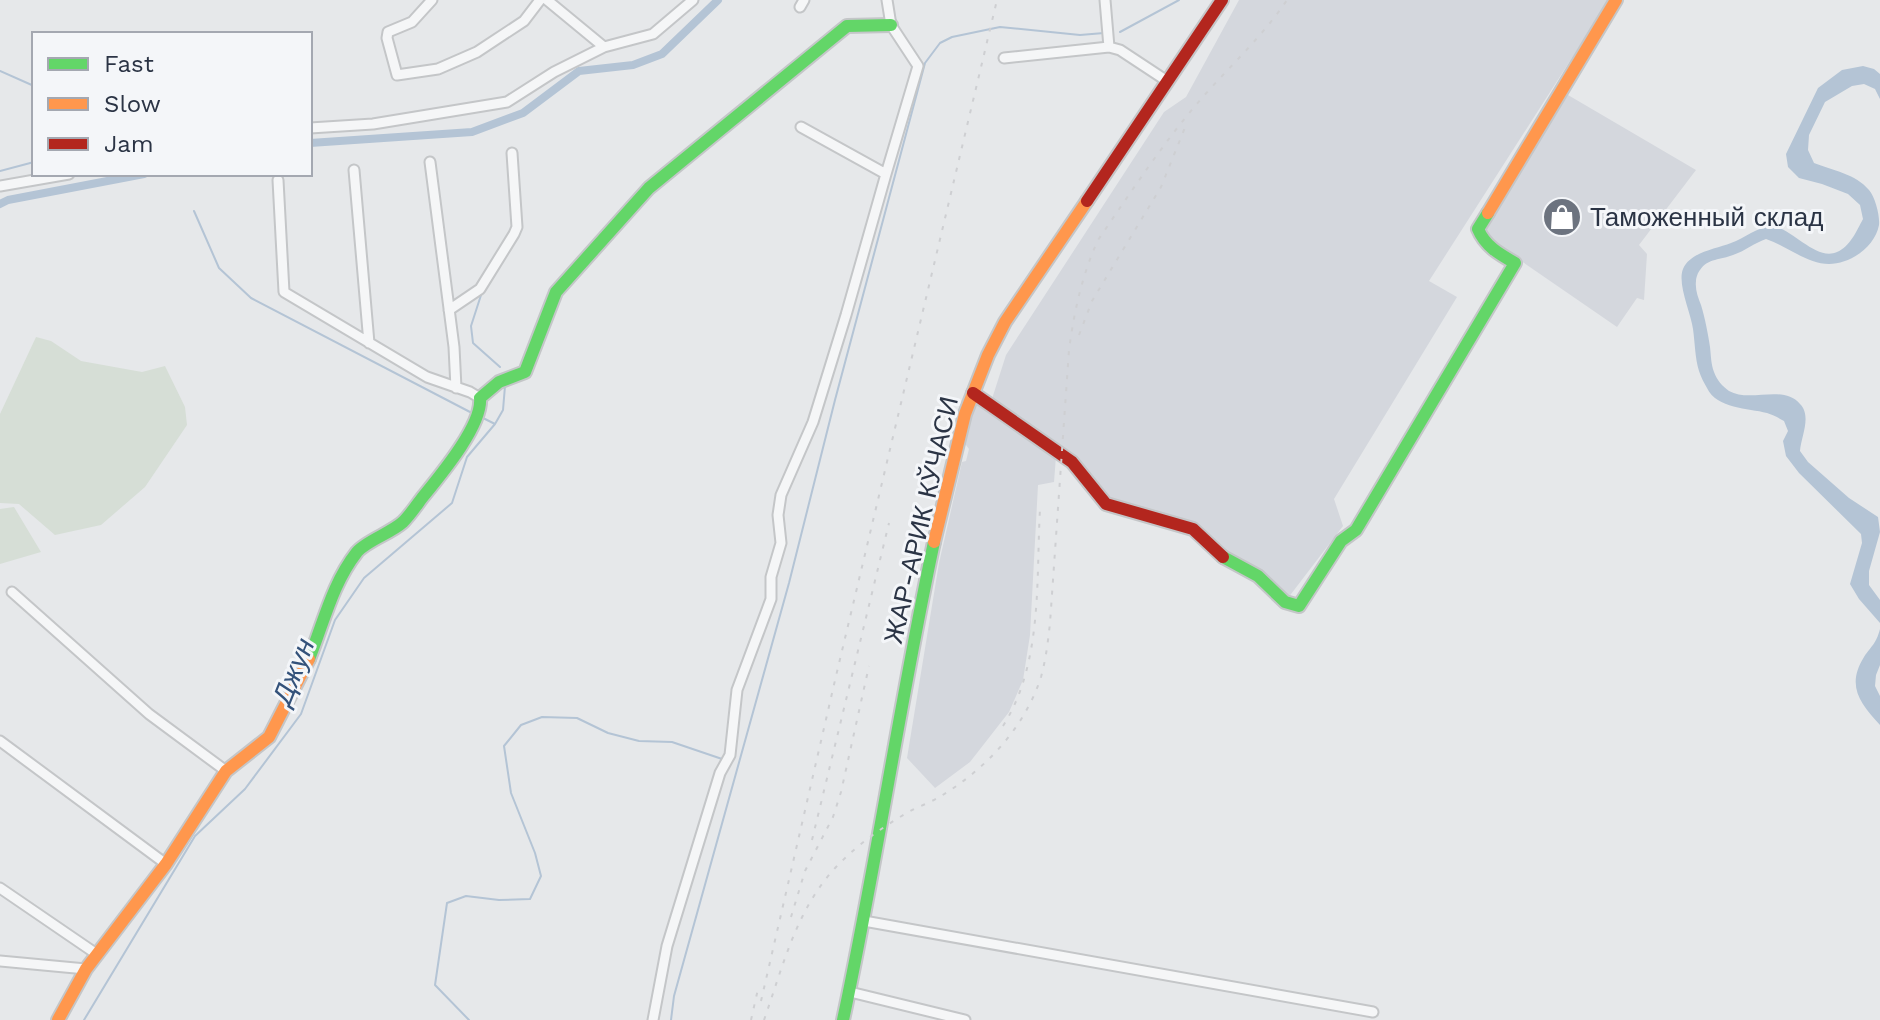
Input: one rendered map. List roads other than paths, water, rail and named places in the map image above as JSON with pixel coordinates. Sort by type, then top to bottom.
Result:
[{"type":"street","points":[[432,0],[412,22],[388,32],[397,75],[438,69],[477,52],[524,21],[540,0]]},
{"type":"street","points":[[547,0],[604,47]]},
{"type":"street","points":[[653,1020],[667,946],[720,773],[727,761],[737,690],[771,599],[771,577],[781,543],[778,515],[781,495],[813,422],[918,66],[891,25],[887,0]]},
{"type":"street","points":[[1105,0],[1109,47]]},
{"type":"street","name":"ЖАР-АРИК КЎЧАСИ","points":[[843,1020],[864,921],[920,607],[965,414],[995,338],[1222,0]]},
{"type":"street","points":[[973,393],[1072,462],[1106,504],[1193,529],[1220,555],[1258,576],[1285,602],[1299,606],[1341,541],[1356,530],[1515,263],[1493,251],[1481,239],[1478,229],[1616,0]]},
{"type":"street","points":[[312,128],[373,124],[507,102],[554,72],[604,47],[653,34],[688,2]]},
{"type":"street","points":[[480,398],[499,382],[525,372],[556,292],[649,188],[847,26],[891,25]]},
{"type":"street","points":[[1004,58],[1109,47],[1120,50],[1167,81]]},
{"type":"street","points":[[801,127],[886,174]]},
{"type":"street","points":[[449,310],[480,289],[517,227],[512,153]]},
{"type":"street","points":[[430,162],[454,347],[456,388]]},
{"type":"street","points":[[354,170],[369,343]]},
{"type":"street","points":[[0,186],[58,176]]},
{"type":"street","points":[[278,180],[284,292],[427,377],[480,398]]},
{"type":"street","points":[[58,1020],[86,969],[166,864],[226,771],[269,737],[309,658],[342,573],[360,548],[404,521],[447,468],[476,418],[481,406],[480,398]]},
{"type":"street","points":[[12,592],[149,714],[226,771]]},
{"type":"street","points":[[0,741],[166,864]]},
{"type":"street","points":[[0,888],[98,955]]},
{"type":"street","points":[[864,921],[1373,1012]]},
{"type":"street","points":[[0,961],[86,969]]},
{"type":"street","points":[[850,992],[965,1020]]},
{"type":"water","points":[[1863,66],[1880,74],[1880,99],[1875,89],[1864,84],[1852,86],[1825,102],[1809,135],[1808,150],[1814,163],[1851,176],[1869,190],[1878,211],[1879,225],[1867,247],[1845,261],[1829,264],[1813,261],[1766,239],[1707,263],[1699,272],[1696,284],[1712,366],[1720,383],[1737,394],[1776,394],[1793,398],[1803,409],[1806,420],[1800,451],[1808,462],[1849,498],[1878,517],[1880,532],[1869,571],[1869,585],[1880,600],[1880,623],[1850,584],[1862,543],[1861,534],[1799,473],[1786,456],[1783,441],[1788,431],[1784,421],[1767,413],[1725,404],[1712,395],[1706,386],[1698,366],[1682,282],[1683,269],[1691,259],[1764,228],[1776,227],[1829,254],[1842,250],[1849,242],[1863,219],[1860,205],[1848,194],[1799,178],[1788,167],[1786,154],[1818,88],[1842,70]]},
{"type":"water","points":[[1880,629],[1880,665],[1875,686],[1880,696],[1880,725],[1861,701],[1856,677]]},
{"type":"waterway","points":[[312,143],[472,132],[523,113],[579,71],[633,65],[662,54],[718,0]]},
{"type":"waterway","points":[[1120,32],[1179,0]]},
{"type":"waterway","points":[[671,1020],[674,996],[789,583],[925,63],[940,43],[952,37],[1000,27],[1080,35],[1104,33]]},
{"type":"waterway","points":[[0,71],[32,85]]},
{"type":"waterway","points":[[0,171],[32,163]]},
{"type":"waterway","points":[[0,204],[134,176]]},
{"type":"waterway","points":[[194,211],[219,268],[251,298],[470,412]]},
{"type":"waterway","name":"Джун","points":[[482,292],[471,326],[473,343],[500,367]]},
{"type":"waterway","name":"Джун","points":[[84,1020],[195,836],[245,789],[301,714],[335,620],[364,578],[452,503],[467,457],[503,410],[505,386]]},
{"type":"waterway","points":[[483,418],[495,424]]},
{"type":"waterway","points":[[469,1020],[435,985],[447,903],[466,896],[499,900],[530,899],[541,876],[511,793],[504,746],[521,725],[542,717],[577,718],[608,733],[639,741],[672,742],[725,760]]},
{"type":"railway","points":[[761,1001],[997,0]]},
{"type":"railway","points":[[764,1020],[801,920],[836,867],[883,828],[941,796],[973,773],[1002,745],[1025,713],[1043,670],[1047,650],[1069,350],[1087,267],[1098,240],[1160,150],[1287,0]]},
{"type":"railway","points":[[1079,335],[1092,301],[1161,187],[1186,125]]},
{"type":"railway","points":[[1003,726],[1016,702],[1031,648],[1040,509]]},
{"type":"railway","points":[[812,840],[889,523]]},
{"type":"railway","points":[[791,917],[805,871],[833,817],[841,792],[869,666]]},
{"type":"railway","points":[[751,1020],[758,989]]},
{"type":"place","name":"Таможенный склад","points":[[1562,217]]}]
